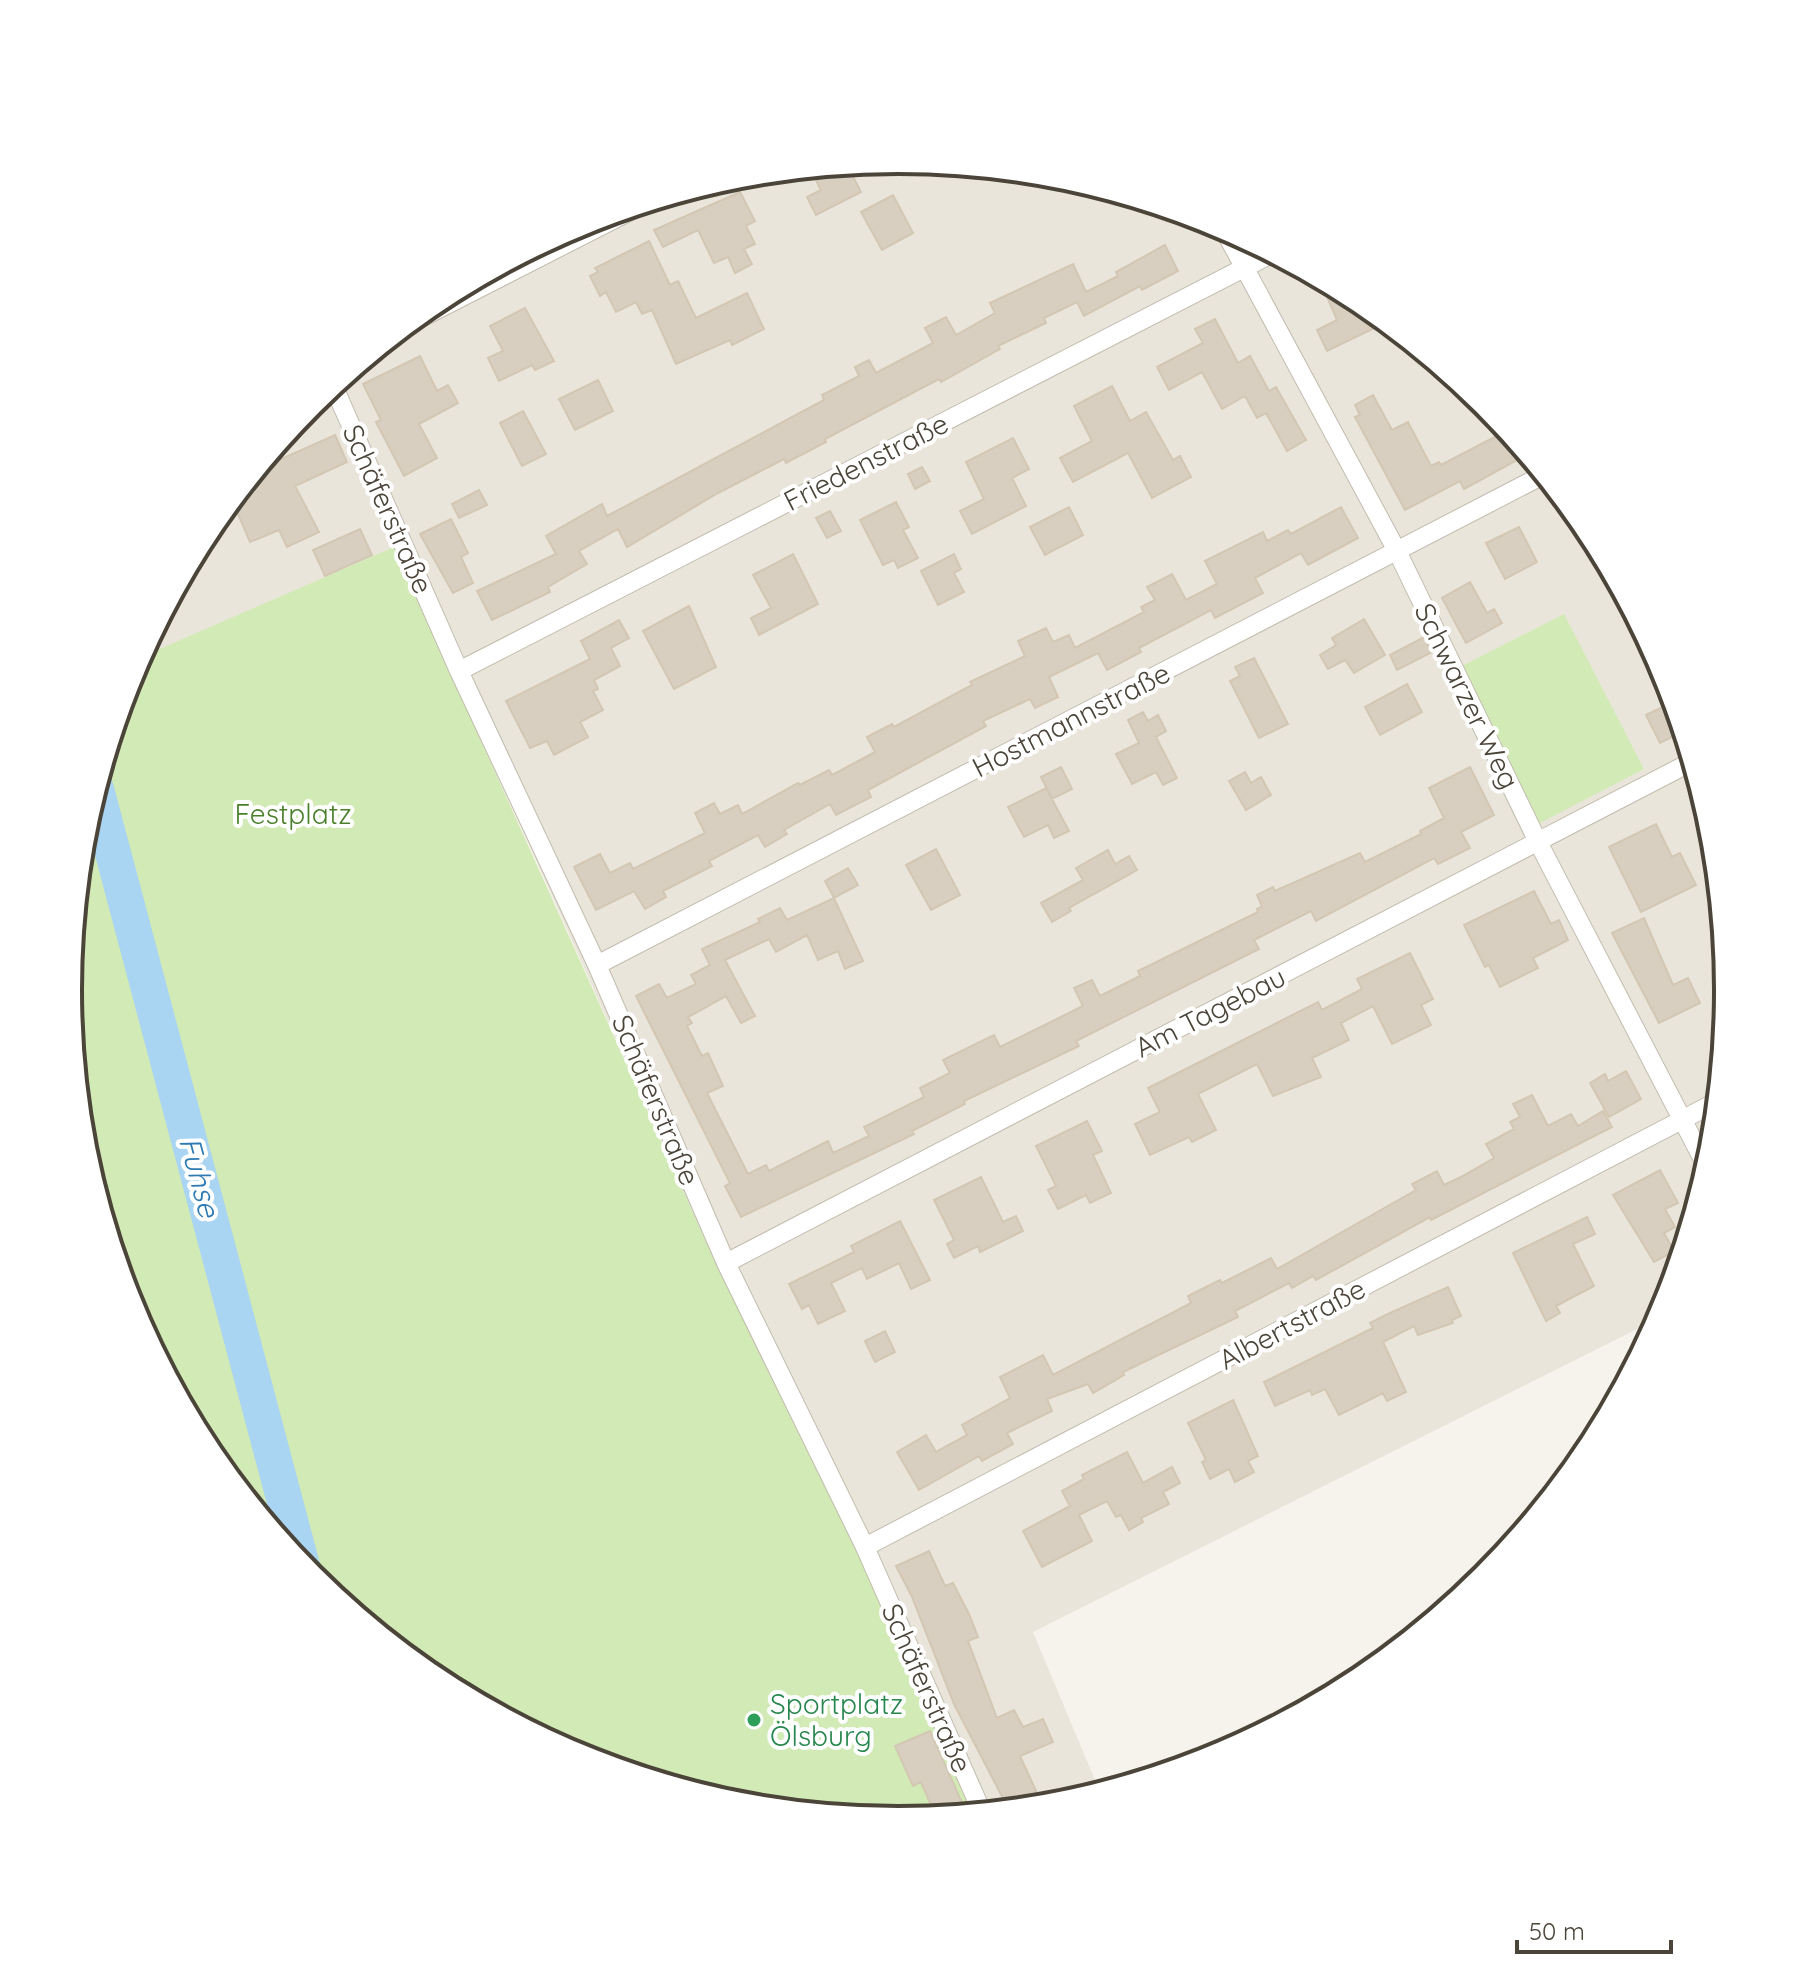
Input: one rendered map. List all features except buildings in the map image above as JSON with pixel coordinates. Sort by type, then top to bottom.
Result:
[{"type":"street","name":"Schwarzer Weg","points":[[1232,246],[1397,551],[1538,842],[1699,1149]]},
{"type":"street","points":[[507,274],[547,253]]},
{"type":"street","name":"Friedenstraße","points":[[459,671],[1262,259]]},
{"type":"street","name":"Schäferstraße","points":[[338,397],[459,671],[597,965],[726,1263],[865,1547],[978,1803]]},
{"type":"street","name":"Hostmannstraße","points":[[597,965],[1535,479]]},
{"type":"street","name":"Am Tagebau","points":[[726,1263],[1683,766]]},
{"type":"street","name":"Albertstraße","points":[[865,1547],[1706,1107]]},
{"type":"shaded area","points":[[898,174],[1005,180],[1110,201],[1161,217],[1260,258],[1307,283],[1396,342],[1437,376],[1476,413],[1546,493],[1606,582],[1631,629],[1672,728],[1687,779],[1708,883],[1715,990],[1713,1043],[1708,1097],[1687,1201],[1672,1252],[1642,1327],[1033,1632],[1096,1782],[1005,1800],[972,1803],[860,1549],[718,1268],[424,609],[148,669],[191,582],[251,493],[321,413],[360,376],[401,342],[490,283],[537,258],[636,217],[687,201],[792,180]]},
{"type":"green space","name":"Festplatz","points":[[394,547],[718,1268],[860,1549],[972,1803],[845,1805],[739,1791],[636,1763],[537,1722],[445,1669],[360,1604],[285,1528],[220,1444],[166,1351],[125,1252],[98,1149],[84,1043],[84,937],[98,831],[125,728],[156,650]]},
{"type":"green space","points":[[1564,614],[1644,769],[1538,824],[1458,668]]},
{"type":"waterway","name":"Fuhse","points":[[102,813],[295,1539]]},
{"type":"place","name":"Sportplatz Ölsburg","points":[[754,1720]]}]
